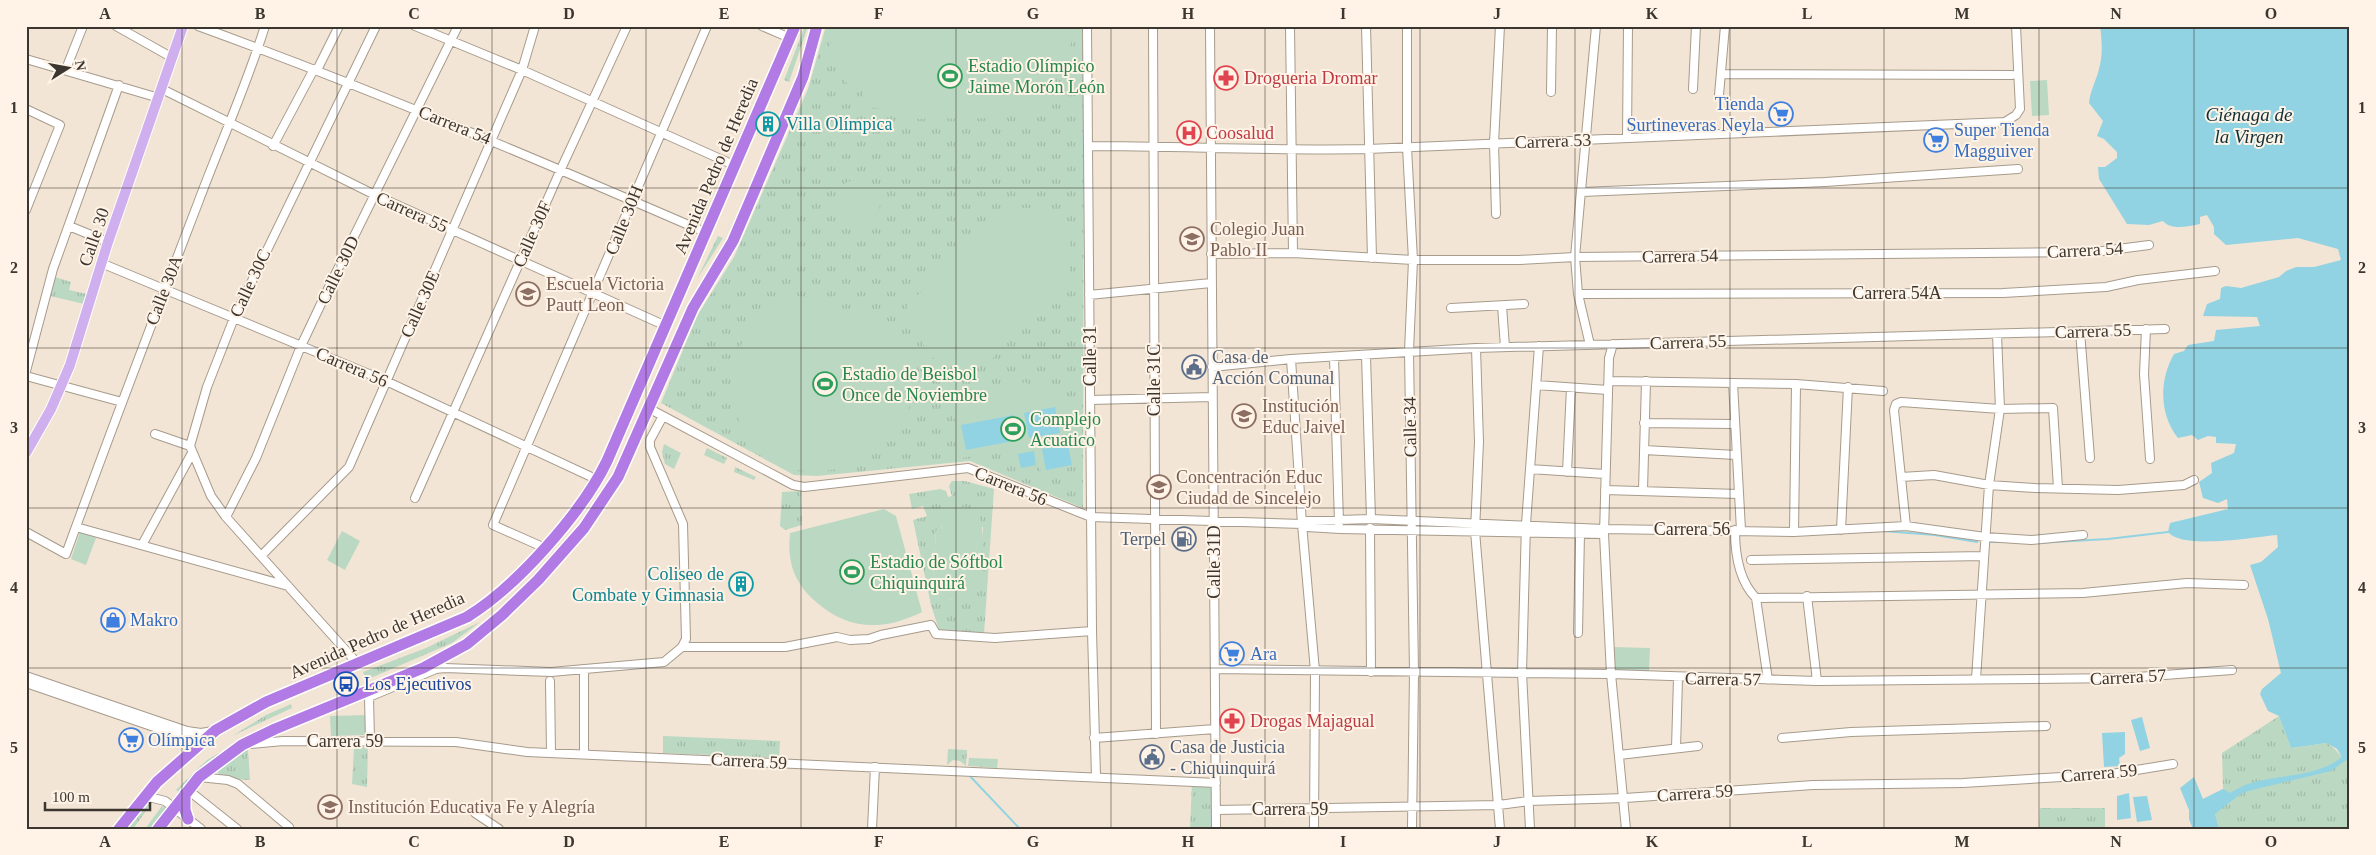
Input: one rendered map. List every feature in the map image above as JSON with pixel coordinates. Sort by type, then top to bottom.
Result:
[{"type":"highway","name":"Avenida Pedro de Heredia","points":[[119,829],[144,796],[192,748],[213,732],[266,702],[447,627],[476,611],[545,548],[580,506],[598,480],[796,26]]},
{"type":"highway","points":[[161,825],[199,777],[242,745],[275,728],[438,661],[467,644],[488,628],[550,568],[592,518],[623,467],[692,308],[733,241],[803,77],[817,26]]},
{"type":"highway","points":[[186,792],[185,810],[188,819]]},
{"type":"main road","name":"Calle 30","points":[[26,454],[62,384],[81,332],[108,242],[161,94],[171,57],[183,26]]},
{"type":"street","points":[[66,70],[83,26]]},
{"type":"street","points":[[116,26],[171,57]]},
{"type":"street","name":"Carrera 54","points":[[198,26],[315,69],[490,139],[707,233]]},
{"type":"street","name":"Calle 30A","points":[[26,532],[66,554],[228,123],[238,104],[265,26]]},
{"type":"street","points":[[273,146],[338,26]]},
{"type":"street","name":"Calle 30C","points":[[142,545],[191,450],[207,387],[234,318],[376,26]]},
{"type":"street","points":[[416,26],[522,70],[661,134],[736,166]]},
{"type":"street","name":"Calle 30D","points":[[226,517],[256,458],[301,346],[458,26]]},
{"type":"street","name":"Calle 30E","points":[[262,555],[348,467],[490,139],[522,70],[535,26]]},
{"type":"street","name":"Calle 30F","points":[[415,498],[560,169],[627,26]]},
{"type":"street","name":"Calle 30H","points":[[545,548],[493,525],[525,447],[594,294],[631,200],[707,26]]},
{"type":"street","points":[[762,26],[790,38]]},
{"type":"street","name":"Calle 31","points":[[1087,26],[1092,631],[1096,777]]},
{"type":"street","name":"Calle 31C","points":[[1153,26],[1156,734]]},
{"type":"street","name":"Calle 31D","points":[[1210,26],[1216,829]]},
{"type":"street","points":[[1290,26],[1293,252]]},
{"type":"street","points":[[1366,26],[1372,258]]},
{"type":"street","name":"Calle 34","points":[[1407,26],[1406,147],[1413,260],[1409,351],[1414,672],[1412,829]]},
{"type":"street","points":[[1496,214],[1494,143],[1500,26]]},
{"type":"street","points":[[1552,26],[1552,92]]},
{"type":"street","points":[[1590,345],[1578,294],[1575,257],[1596,26]]},
{"type":"street","points":[[1627,138],[1628,26]]},
{"type":"street","points":[[1693,89],[1696,26]]},
{"type":"street","points":[[1719,95],[1724,26]]},
{"type":"street","points":[[1721,74],[2015,75],[2016,26]]},
{"type":"street","name":"Carrera 55","points":[[26,59],[119,85],[161,94],[228,123],[374,195],[666,326]]},
{"type":"street","name":"Carrera 53","points":[[1088,146],[1211,146],[1292,151],[1368,150],[1586,139],[1992,123],[2005,122],[2016,115],[2020,109],[2015,75]]},
{"type":"street","points":[[26,370],[43,301],[119,85]]},
{"type":"street","points":[[26,108],[58,122],[60,126],[26,210]]},
{"type":"street","points":[[1582,192],[1825,182],[2018,169]]},
{"type":"street","points":[[69,226],[108,242]]},
{"type":"street","name":"Carrera 54","points":[[1211,254],[1293,252],[1413,260],[1519,260],[1575,257],[2095,252],[2149,245]]},
{"type":"street","name":"Carrera 56","points":[[101,263],[386,381],[598,480]]},
{"type":"street","name":"Carrera 54A","points":[[1578,294],[2003,293],[2106,287],[2138,280],[2215,271]]},
{"type":"street","points":[[1089,295],[1211,283]]},
{"type":"street","points":[[1451,308],[1524,304]]},
{"type":"street","points":[[1502,306],[1505,347]]},
{"type":"street","points":[[2146,329],[2144,374],[2150,459]]},
{"type":"street","name":"Carrera 55","points":[[1212,367],[1291,359],[1334,358],[1409,351],[1476,348],[2165,329]]},
{"type":"street","points":[[2080,331],[2090,458]]},
{"type":"street","points":[[1976,679],[1989,485],[2000,409],[1997,334]]},
{"type":"street","points":[[1613,344],[1609,358],[1604,531],[1610,674],[1625,798],[1626,829]]},
{"type":"street","points":[[1530,829],[1522,673],[1526,528],[1539,346]]},
{"type":"street","points":[[1476,348],[1479,442],[1475,527],[1500,829]]},
{"type":"street","points":[[1366,356],[1371,519]]},
{"type":"street","points":[[1334,358],[1339,525]]},
{"type":"street","points":[[1291,359],[1302,524],[1315,671],[1314,829]]},
{"type":"street","points":[[26,376],[62,384],[122,402]]},
{"type":"street","points":[[1608,381],[1796,384],[1883,390]]},
{"type":"street","points":[[1643,490],[1646,381]]},
{"type":"street","points":[[1733,383],[1738,494],[1738,530],[1735,550],[1748,590],[1756,598],[1768,680]]},
{"type":"street","points":[[1794,532],[1796,384]]},
{"type":"street","points":[[1536,385],[1608,390]]},
{"type":"street","points":[[1841,530],[1848,387]]},
{"type":"street","points":[[1567,472],[1571,388]]},
{"type":"street","points":[[1090,400],[1212,397]]},
{"type":"street","points":[[1906,526],[1894,406],[1901,402],[2000,409],[2053,408],[2058,488]]},
{"type":"street","name":"Carrera 56","points":[[648,408],[799,486],[814,487],[968,468],[1091,517],[1302,524],[1305,521],[1370,528],[1411,526],[1604,531],[1738,530],[1794,532],[1906,526],[1985,540],[2031,540],[2083,535]]},
{"type":"street","points":[[370,741],[369,697],[436,669],[460,668],[551,672],[664,662],[682,647],[686,639],[683,524],[650,447],[650,440],[662,416]]},
{"type":"street","points":[[1644,423],[1735,424]]},
{"type":"street","points":[[155,434],[191,450],[214,500],[226,517],[358,664]]},
{"type":"street","points":[[1644,450],[1736,455]]},
{"type":"street","points":[[1530,469],[1605,474]]},
{"type":"street","points":[[1901,477],[1934,476],[1989,485],[2118,490],[2184,485],[2194,480]]},
{"type":"street","points":[[1605,490],[1738,494]]},
{"type":"street","name":"Carrera 56","points":[[1339,525],[1371,519],[1411,526]]},
{"type":"street","points":[[76,527],[288,586]]},
{"type":"street","points":[[1370,528],[1370,672]]},
{"type":"street","name":"Carrera 56","points":[[1526,528],[1580,533],[1604,531]]},
{"type":"street","points":[[1578,633],[1580,533]]},
{"type":"street","points":[[1752,560],[1984,556]]},
{"type":"street","points":[[1756,598],[2083,593],[2187,583],[2244,585]]},
{"type":"street","points":[[1807,596],[1817,681]]},
{"type":"street","points":[[682,647],[784,647],[837,637],[850,640],[869,639],[931,625],[936,634],[995,638],[1092,631]]},
{"type":"street","points":[[584,669],[584,754]]},
{"type":"street","name":"Carrera 57","points":[[1215,669],[1610,674],[1678,678],[1817,681],[2124,678],[2232,670]]},
{"type":"street","points":[[26,676],[188,731],[213,732]]},
{"type":"street","points":[[1676,748],[1678,678]]},
{"type":"street","points":[[550,682],[551,752]]},
{"type":"street","points":[[26,683],[186,738],[192,748]]},
{"type":"street","points":[[1782,738],[1851,732],[2046,726]]},
{"type":"street","name":"Carrera 59","points":[[275,728],[275,736],[283,741]]},
{"type":"street","points":[[1094,738],[1215,730]]},
{"type":"street","name":"Carrera 59","points":[[242,745],[283,741],[456,742],[527,752],[875,766],[1216,783]]},
{"type":"street","points":[[1619,755],[1698,746]]},
{"type":"street","name":"Carrera 59","points":[[1216,810],[1499,805],[1528,801],[1625,798],[1813,785],[1963,783],[2112,774],[2173,764]]},
{"type":"street","points":[[872,829],[875,766]]},
{"type":"street","points":[[212,767],[218,778]]},
{"type":"street","points":[[199,777],[218,778],[238,784],[289,827]]},
{"type":"street","points":[[186,792],[237,829]]},
{"type":"street","points":[[144,796],[160,799],[201,829]]},
{"type":"street","points":[[475,813],[499,829]]},
{"type":"street","points":[[161,825],[174,818],[188,819]]},
{"type":"green space","points":[[805,26],[808,26],[789,82],[784,80]]},
{"type":"green space","points":[[826,26],[1084,26],[1083,508],[970,461],[817,476],[794,475],[661,403],[697,316],[734,257],[808,89]]},
{"type":"green space","name":"Estadio Olímpico Jaime Morón León","points":[[831,26],[1071,26],[1072,30],[1068,31],[1069,40],[1072,40],[1065,68],[1048,90],[1052,95],[1038,107],[1027,110],[1029,117],[1023,119],[1021,112],[1006,116],[1006,113],[1002,113],[1001,118],[903,119],[903,112],[898,112],[898,116],[886,113],[886,109],[874,108],[860,101],[864,93],[857,88],[854,92],[845,81],[833,58],[829,44],[831,44]]},
{"type":"green space","points":[[2047,80],[2049,115],[2032,116],[2030,81]]},
{"type":"green space","points":[[852,180],[862,180],[876,190],[880,203],[876,216],[870,222],[862,226],[852,226],[838,216],[834,208],[834,198],[844,184]]},
{"type":"green space","points":[[1010,201],[1018,208],[1034,209],[1047,213],[1058,220],[1070,242],[1072,255],[1070,269],[1064,284],[992,359],[969,369],[948,366],[930,356],[917,333],[914,315],[906,307]]},
{"type":"green space","points":[[718,236],[723,238],[697,279]]},
{"type":"green space","points":[[55,277],[71,282],[69,290],[87,294],[84,304],[50,296]]},
{"type":"green space","name":"Estadio de Beisbol Once de Noviembre","points":[[806,300],[842,308],[880,324],[897,336],[909,350],[917,366],[918,385],[911,405],[886,439],[859,461],[846,467],[823,471],[797,470],[774,462],[756,448],[743,429],[735,408],[732,385],[736,361],[749,329],[770,309],[783,304]]},
{"type":"green space","name":"Complejo Acuatico","points":[[1026,382],[1031,392],[1054,387],[1056,398],[1063,397],[1076,466],[1041,473],[1040,467],[1018,471],[1013,448],[962,458],[953,410],[958,409],[956,401],[981,397],[981,391]]},
{"type":"green space","points":[[664,444],[681,453],[674,469],[665,464],[662,452]]},
{"type":"green space","points":[[707,448],[727,458],[724,464],[704,455]]},
{"type":"green space","points":[[735,467],[756,477],[754,480],[734,472]]},
{"type":"green space","points":[[952,481],[965,481],[994,489],[984,634],[939,630],[931,605],[913,520],[927,516],[923,506],[912,509],[909,494],[940,489],[946,491],[948,497],[952,496],[949,486]],"holes":[[[942,523],[983,527],[978,589],[952,600],[941,593],[932,592],[936,530],[941,530]]]},
{"type":"green space","points":[[801,491],[802,525],[785,530],[780,526],[782,492]]},
{"type":"green space","points":[[963,507],[976,512],[981,522],[982,575],[975,595],[965,600],[955,600],[941,593],[932,593],[936,530],[941,530],[943,521],[950,511]]},
{"type":"green space","name":"Estadio de Sóftbol Chiquinquirá","points":[[884,509],[896,516],[922,612],[894,623],[867,625],[853,623],[840,618],[815,601],[797,579],[791,562],[790,533]]},
{"type":"green space","points":[[342,531],[360,541],[345,570],[327,560]]},
{"type":"green space","points":[[80,532],[96,538],[86,565],[71,559]]},
{"type":"green space","points":[[480,622],[452,643],[366,680],[363,672],[426,648]]},
{"type":"green space","points":[[1613,647],[1650,648],[1649,671],[1613,671]]},
{"type":"green space","points":[[291,704],[292,708],[232,736],[266,715]]},
{"type":"green space","points":[[366,715],[366,735],[331,736],[330,716]]},
{"type":"green space","points":[[2279,716],[2291,748],[2327,743],[2343,758],[2350,761],[2350,829],[2219,829],[2215,814],[2203,799],[2223,789],[2222,753]]},
{"type":"green space","points":[[663,736],[780,741],[779,758],[663,753]]},
{"type":"green space","points":[[239,742],[181,793],[176,790],[207,760]]},
{"type":"green space","points":[[354,747],[368,747],[367,787],[352,784]]},
{"type":"green space","points":[[948,749],[967,750],[966,766],[960,761],[953,760],[947,765]]},
{"type":"green space","points":[[242,750],[248,750],[250,780],[219,775],[217,769]]},
{"type":"green space","points":[[969,758],[998,759],[997,768],[968,766]]},
{"type":"green space","points":[[1192,783],[1213,784],[1213,829],[1190,829]]},
{"type":"green space","points":[[145,799],[154,800],[133,829],[123,829]]},
{"type":"green space","points":[[162,806],[167,809],[153,829],[145,829]]},
{"type":"green space","points":[[2040,808],[2105,808],[2105,829],[2039,829]]},
{"type":"water","name":"Ciénaga de la Virgen","points":[[2100,26],[2350,26],[2350,761],[2346,760],[2331,771],[2248,791],[2239,795],[2215,814],[2219,829],[2193,829],[2189,819],[2189,810],[2180,788],[2194,777],[2203,799],[2223,789],[2230,793],[2248,784],[2321,769],[2342,757],[2337,749],[2327,743],[2291,748],[2279,716],[2268,711],[2260,694],[2262,689],[2281,673],[2268,619],[2250,565],[2261,562],[2278,547],[2277,535],[2237,540],[2203,541],[2176,537],[2168,532],[2170,523],[2228,509],[2227,499],[2218,503],[2203,498],[2199,482],[2212,473],[2211,463],[2234,453],[2236,444],[2216,443],[2216,437],[2208,436],[2198,440],[2192,435],[2178,438],[2172,429],[2164,408],[2163,397],[2166,375],[2174,354],[2184,351],[2188,345],[2214,341],[2216,330],[2260,326],[2257,317],[2203,316],[2207,304],[2220,299],[2221,288],[2226,286],[2241,288],[2279,277],[2286,271],[2296,267],[2314,267],[2341,260],[2338,249],[2298,238],[2226,245],[2214,234],[2214,227],[2207,215],[2200,217],[2200,224],[2185,227],[2171,226],[2163,221],[2149,225],[2127,224],[2099,179],[2098,167],[2105,167],[2117,158],[2117,152],[2104,139],[2097,136],[2103,121],[2089,103],[2101,58]]},
{"type":"water","points":[[1055,407],[1060,433],[1029,438],[1024,413]]},
{"type":"water","points":[[1014,415],[1018,440],[966,450],[961,425]]},
{"type":"water","points":[[1068,444],[1072,465],[1046,470],[1042,449]]},
{"type":"water","points":[[1034,451],[1036,465],[1021,468],[1018,454]]},
{"type":"water","points":[[2142,717],[2150,748],[2140,751],[2131,720]]},
{"type":"water","points":[[2125,732],[2125,754],[2119,758],[2120,766],[2104,767],[2102,733]]},
{"type":"water","points":[[2129,793],[2131,818],[2117,820],[2117,796]]},
{"type":"water","points":[[2147,796],[2152,820],[2137,822],[2133,797]]},
{"type":"waterway","points":[[1413,527],[1458,526]]},
{"type":"waterway","points":[[1883,531],[1935,535],[1977,542]]},
{"type":"waterway","points":[[1831,534],[1858,532]]},
{"type":"waterway","points":[[2036,543],[2108,539],[2168,532]]},
{"type":"waterway","points":[[1989,542],[2011,542]]},
{"type":"waterway","points":[[968,774],[1020,829]]},
{"type":"place","name":"Estadio Olímpico Jaime Morón León","points":[[950,76]]},
{"type":"place","name":"Drogueria Dromar","points":[[1226,78]]},
{"type":"place","name":"Tienda Surtineveras Neyla","points":[[1781,114]]},
{"type":"place","name":"Villa Olímpica","points":[[768,124]]},
{"type":"place","name":"Coosalud","points":[[1189,133]]},
{"type":"place","name":"Super Tienda Magguiver","points":[[1936,140]]},
{"type":"place","name":"Colegio Juan Pablo II","points":[[1192,239]]},
{"type":"place","name":"Escuela Victoria Pautt Leon","points":[[528,294]]},
{"type":"place","name":"Casa de Acción Comunal","points":[[1194,367]]},
{"type":"place","name":"Estadio de Beisbol Once de Noviembre","points":[[825,384]]},
{"type":"place","name":"Institución Educ Jaivel","points":[[1244,416]]},
{"type":"place","name":"Complejo Acuatico","points":[[1013,429]]},
{"type":"place","name":"Concentración Educ Ciudad de Sincelejo","points":[[1159,487]]},
{"type":"place","name":"Terpel","points":[[1184,539]]},
{"type":"place","name":"Estadio de Sóftbol Chiquinquirá","points":[[852,572]]},
{"type":"place","name":"Coliseo de Combate y Gimnasia","points":[[741,584]]},
{"type":"place","name":"Makro","points":[[113,620]]},
{"type":"place","name":"Ara","points":[[1232,654]]},
{"type":"place","name":"Los Ejecutivos","points":[[346,684]]},
{"type":"place","name":"Drogas Majagual","points":[[1232,721]]},
{"type":"place","name":"Olímpica","points":[[131,740]]},
{"type":"place","name":"Casa de Justicia - Chiquinquirá","points":[[1152,757]]},
{"type":"place","name":"Institución Educativa Fe y Alegría","points":[[330,807]]}]
